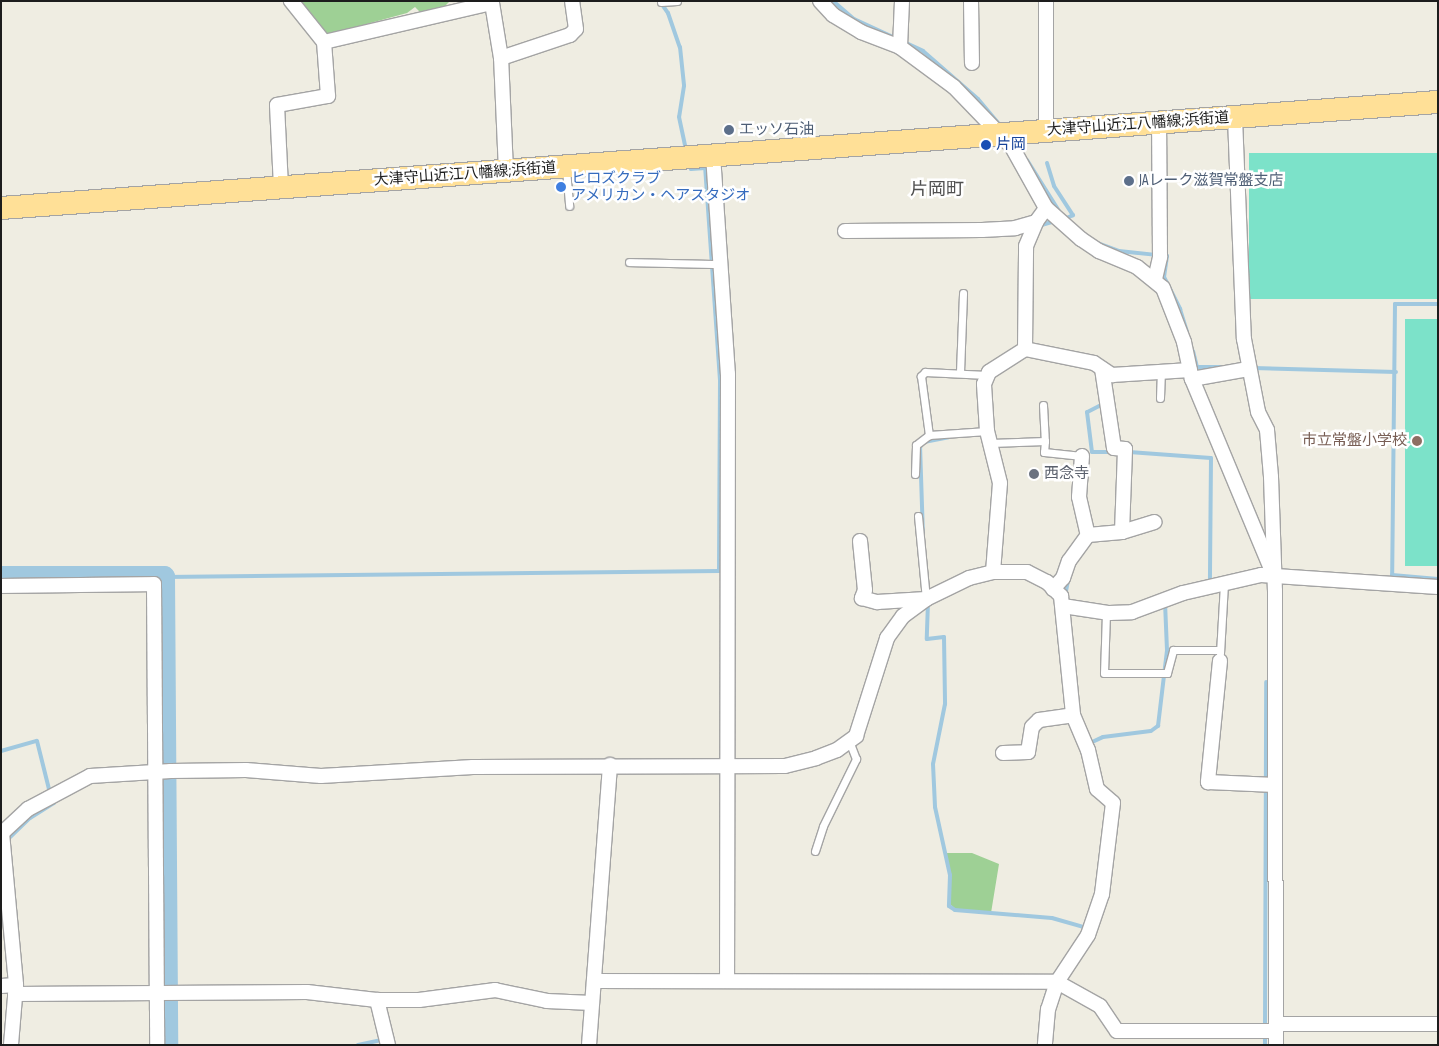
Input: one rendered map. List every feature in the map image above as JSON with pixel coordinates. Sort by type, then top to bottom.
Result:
[{"type":"main road","name":"大津守山近江八幡線;浜街道","points":[[1,208],[1438,102]]},
{"type":"street","points":[[281,188],[277,105],[328,96],[324,42],[291,1]]},
{"type":"street","points":[[501,58],[570,35],[576,29],[572,1]]},
{"type":"street","points":[[820,1],[833,15],[861,32],[900,47],[954,87],[999,134],[1026,169],[1046,208],[1099,251],[1137,267],[1155,279],[1176,318],[1191,374],[1273,575]]},
{"type":"street","points":[[900,47],[902,1]]},
{"type":"street","points":[[971,1],[972,63]]},
{"type":"street","points":[[1046,1],[1046,130]]},
{"type":"street","points":[[324,42],[487,2],[492,3],[501,58],[506,170]]},
{"type":"street","points":[[1235,118],[1244,339],[1248,369],[1258,412],[1268,430],[1273,575],[1269,785],[1272,1032]]},
{"type":"street","points":[[1155,279],[1160,258],[1159,123]]},
{"type":"street","points":[[713,155],[728,374],[727,981]]},
{"type":"street","points":[[1025,349],[1026,246],[1036,222],[1046,208]]},
{"type":"street","points":[[845,231],[982,230],[1015,228],[1036,222]]},
{"type":"street","points":[[993,572],[1000,483],[989,437],[983,400],[987,374],[1025,349],[1094,363],[1112,375],[1161,371],[1191,374],[1248,369]]},
{"type":"street","points":[[1102,369],[1114,448],[1125,449],[1122,532]]},
{"type":"street","points":[[1053,589],[1088,534],[1079,498],[1082,456]]},
{"type":"street","points":[[1088,534],[1122,532],[1155,522]]},
{"type":"street","points":[[860,542],[865,590],[862,598],[877,602],[926,599]]},
{"type":"street","points":[[11,1045],[16,989],[2,833],[28,809],[90,776],[161,771],[246,770],[321,776],[473,767],[610,765],[785,766],[816,758],[850,743],[867,709],[887,638],[903,616],[926,599],[959,582],[993,572],[1027,572],[1038,576],[1060,596],[1063,606],[1063,632],[1073,715],[1088,750],[1098,789],[1113,803],[1102,894],[1088,935],[1057,982],[1048,1009],[1045,1045]]},
{"type":"street","points":[[1063,606],[1106,613],[1132,612],[1183,592],[1273,575],[1438,587]]},
{"type":"street","points":[[1,586],[154,584],[161,771],[163,993],[158,1045]]},
{"type":"street","points":[[1220,656],[1210,736],[1208,782],[1269,785]]},
{"type":"street","points":[[1003,753],[1028,752],[1032,727],[1039,720],[1073,715]]},
{"type":"street","points":[[589,1045],[610,765]]},
{"type":"street","points":[[594,981],[1057,982],[1100,1006],[1117,1031],[1272,1032],[1438,1024]]},
{"type":"street","points":[[1,986],[16,989],[163,993],[307,992],[377,1000],[419,1000],[495,990],[547,1001],[592,1003]]},
{"type":"street","points":[[377,1000],[388,1045]]},
{"type":"lane","points":[[661,2],[677,1]]},
{"type":"lane","points":[[566,167],[569,206]]},
{"type":"lane","points":[[629,262],[720,264]]},
{"type":"lane","points":[[960,372],[963,293]]},
{"type":"lane","points":[[1160,398],[1161,371]]},
{"type":"lane","points":[[929,436],[921,376],[925,372],[987,374]]},
{"type":"lane","points":[[1043,405],[1044,452],[1082,456]]},
{"type":"lane","points":[[915,474],[916,446],[929,436],[989,437],[1045,442]]},
{"type":"lane","points":[[918,516],[926,599]]},
{"type":"lane","points":[[1106,613],[1104,673],[1166,673],[1173,650],[1220,656],[1224,583]]},
{"type":"lane","points":[[815,851],[823,826],[856,759],[850,743]]},
{"type":"green space","points":[[299,1],[450,1],[442,9],[422,14],[415,7],[407,13],[330,34],[321,33]]},
{"type":"green space","points":[[1249,153],[1438,153],[1438,299],[1249,299]]},
{"type":"green space","name":"市立常盤小学校","points":[[1405,319],[1438,319],[1438,566],[1405,566]]},
{"type":"green space","points":[[946,853],[972,853],[999,864],[991,913],[955,909],[951,905],[951,875]]},
{"type":"waterway","points":[[833,1],[854,19],[893,37]]},
{"type":"waterway","points":[[661,3],[668,13],[680,47],[684,86],[679,117],[686,150]]},
{"type":"waterway","points":[[904,42],[923,51],[978,99],[1000,125]]},
{"type":"waterway","points":[[1027,160],[1059,211]]},
{"type":"waterway","points":[[1047,163],[1054,186],[1073,215],[1065,219]]},
{"type":"waterway","points":[[164,577],[719,571],[720,380],[705,168],[691,169],[689,164]]},
{"type":"waterway","points":[[1038,226],[1055,221]]},
{"type":"waterway","points":[[1097,243],[1119,251],[1156,255]]},
{"type":"waterway","points":[[1163,256],[1167,256],[1164,277],[1180,309],[1187,332]]},
{"type":"waterway","points":[[1438,304],[1395,304],[1392,575],[1438,579]]},
{"type":"waterway","points":[[1193,351],[1197,367],[1221,367]]},
{"type":"waterway","points":[[1253,368],[1396,372]]},
{"type":"waterway","points":[[1103,404],[1087,412],[1092,452],[1112,452]]},
{"type":"waterway","points":[[923,536],[920,447],[924,442],[949,437]]},
{"type":"waterway","points":[[1129,452],[1211,458],[1210,581],[1206,582]]},
{"type":"waterway","points":[[1,577],[164,577],[167,1045]]},
{"type":"waterway","points":[[1065,596],[1068,580]]},
{"type":"waterway","points":[[928,602],[927,639],[944,637],[945,704],[933,764],[935,807],[950,875],[949,906],[955,910],[1052,918],[1087,928]]},
{"type":"waterway","points":[[1090,743],[1103,737],[1151,731],[1158,726],[1167,650],[1165,602]]},
{"type":"waterway","points":[[1265,1027],[1266,682]]},
{"type":"waterway","points":[[1,751],[37,741],[50,793]]},
{"type":"waterway","points":[[6,841],[30,818],[54,803],[53,799]]},
{"type":"waterway","points":[[1044,1002],[1050,985]]},
{"type":"waterway","points":[[1265,1034],[1265,1045]]},
{"type":"waterway","points":[[358,1045],[381,1040]]},
{"type":"place","name":"エッソ石油","points":[[729,130]]},
{"type":"place","name":"片岡","points":[[986,145]]},
{"type":"place","name":"JAレーク滋賀常盤支店","points":[[1129,181]]},
{"type":"place","name":"ヒロズクラブ アメリカン・ヘアスタジオ","points":[[561,187]]},
{"type":"place","name":"市立常盤小学校","points":[[1417,441]]},
{"type":"place","name":"西念寺","points":[[1034,474]]},
{"type":"district","name":"片岡町","points":[[937,190]]}]
